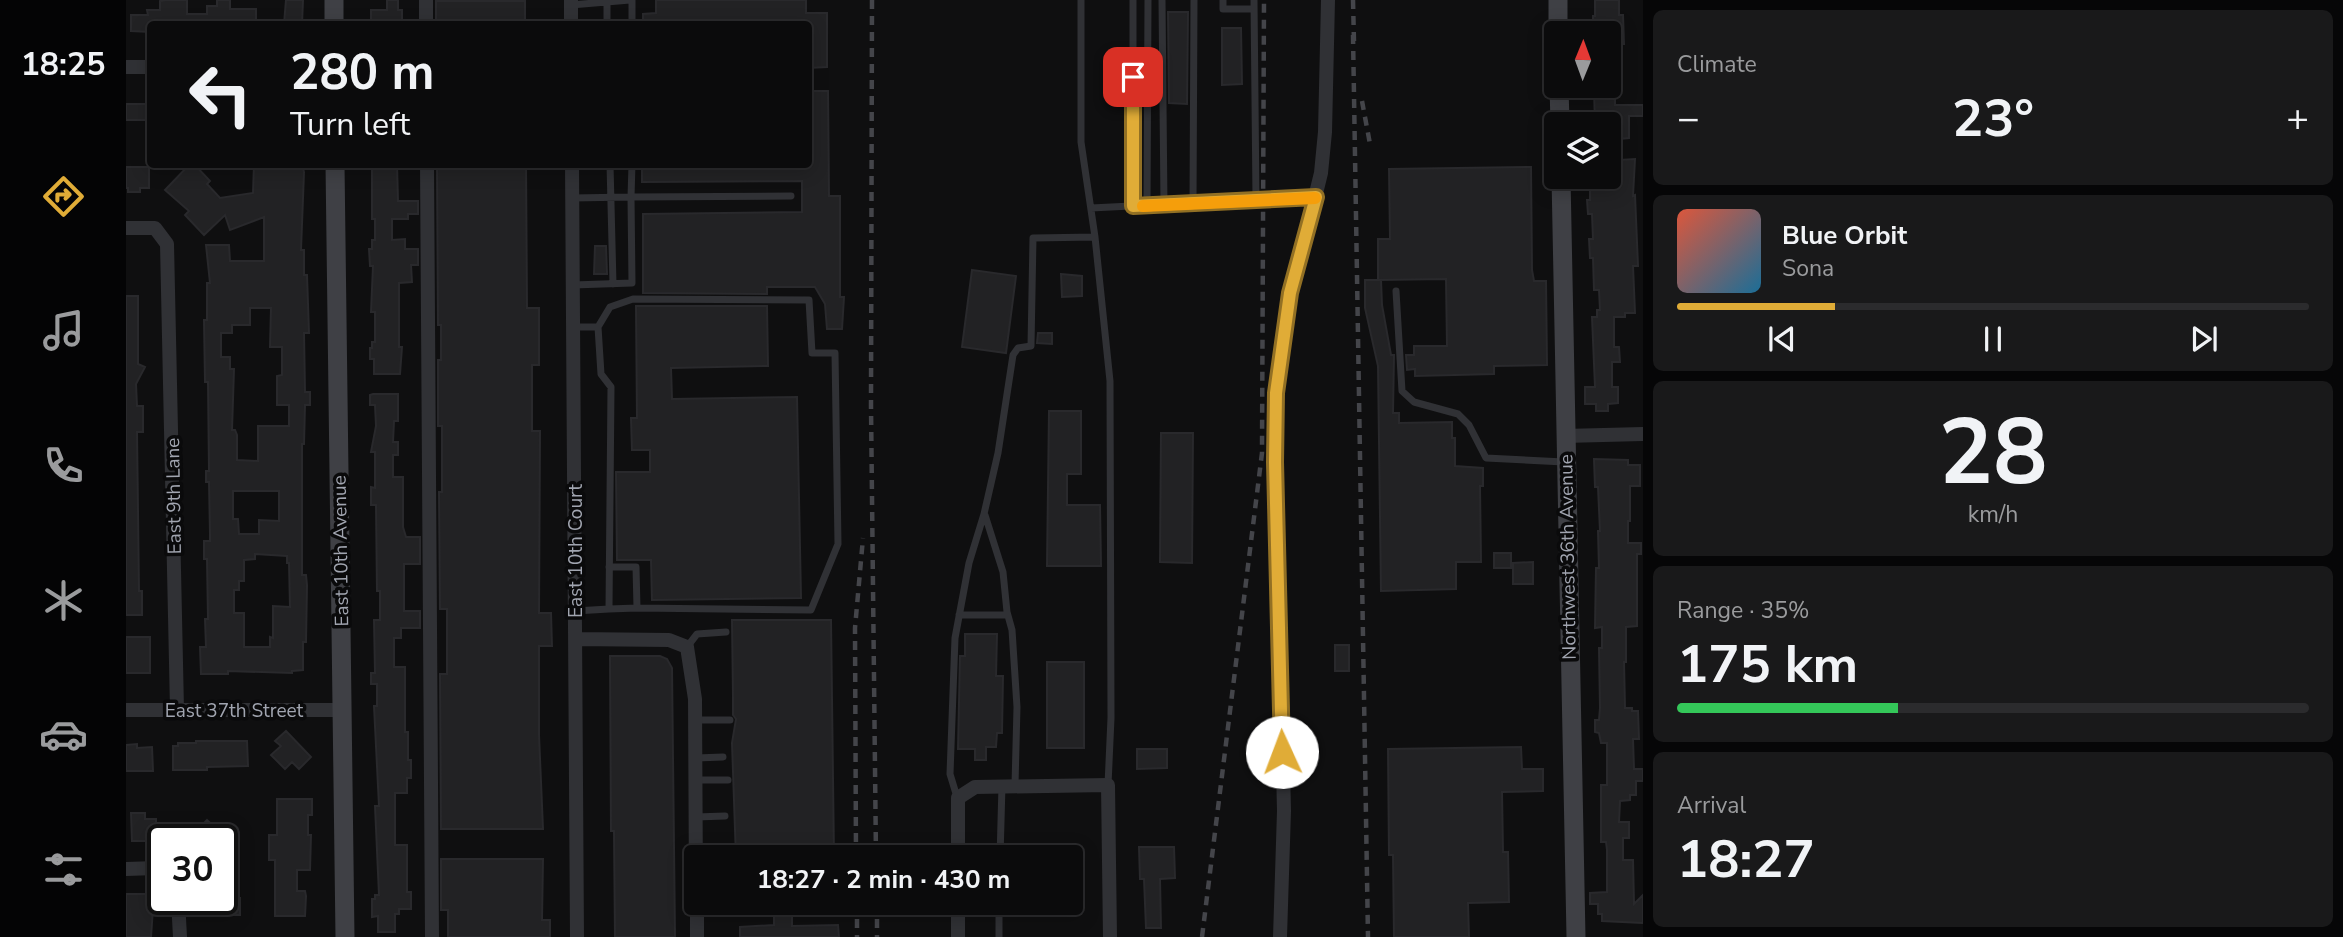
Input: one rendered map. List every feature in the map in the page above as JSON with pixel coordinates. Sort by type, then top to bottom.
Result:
[{"type":"street","points":[[334,0],[334,21]]},
{"type":"street","points":[[426,0],[426,21]]},
{"type":"street","points":[[1280,937],[1284,811],[1275,420],[1279,366],[1288,307],[1297,261],[1316,197],[1324,141],[1328,0]]},
{"type":"street","points":[[1558,0],[1559,21]]},
{"type":"street","points":[[571,3],[571,21]]},
{"type":"street","points":[[126,68],[147,67]]},
{"type":"street","name":"East 10th Avenue","points":[[335,168],[345,937]]},
{"type":"street","points":[[427,168],[432,937]]},
{"type":"street","name":"East 10th Court","points":[[572,168],[577,937]]},
{"type":"street","name":"Northwest 36th Avenue","points":[[1561,189],[1576,937]]},
{"type":"street","name":"East 9th Lane","points":[[126,228],[155,228],[167,244],[177,709]]},
{"type":"street","points":[[1564,436],[1643,434]]},
{"type":"street","points":[[575,639],[669,640],[687,647],[695,699],[696,845]]},
{"type":"street","name":"East 37th Street","points":[[126,710],[342,709]]},
{"type":"street","points":[[958,845],[957,798],[975,787],[1108,785],[1110,937]]},
{"type":"street","points":[[126,869],[147,868]]},
{"type":"street","points":[[179,915],[180,937]]},
{"type":"street","points":[[697,915],[697,937]]},
{"type":"street","points":[[958,915],[958,937]]},
{"type":"lane","points":[[571,3],[631,0],[632,21]]},
{"type":"lane","points":[[1081,0],[1081,142],[1095,237],[1110,381],[1111,718],[1108,785]]},
{"type":"lane","points":[[1133,0],[1133,206]]},
{"type":"lane","points":[[1147,205],[1148,0]]},
{"type":"lane","points":[[1162,0],[1164,205]]},
{"type":"lane","points":[[1193,203],[1194,0]]},
{"type":"lane","points":[[1223,0],[1223,9],[1254,9]]},
{"type":"lane","points":[[1254,0],[1256,200]]},
{"type":"lane","points":[[607,2],[607,21]]},
{"type":"lane","points":[[610,168],[613,284]]},
{"type":"lane","points":[[573,285],[632,284],[632,168]]},
{"type":"lane","points":[[572,198],[791,196]]},
{"type":"lane","points":[[1091,208],[1316,197]]},
{"type":"lane","points":[[957,798],[950,774],[952,665],[969,563],[984,514],[1000,441],[1013,355],[1018,348],[1031,346],[1033,237],[1095,237]]},
{"type":"lane","points":[[1396,291],[1402,391],[1414,402],[1458,414],[1469,425],[1486,458],[1565,461]]},
{"type":"lane","points":[[575,611],[637,608],[811,610],[838,544],[835,353],[812,353],[809,300],[633,299],[610,307],[598,327],[601,373],[611,387],[609,609]]},
{"type":"lane","points":[[573,327],[598,327]]},
{"type":"lane","points":[[984,514],[1005,580],[1007,615],[1012,630],[1016,700],[1002,845]]},
{"type":"lane","points":[[609,567],[636,567],[637,608]]},
{"type":"lane","points":[[960,615],[1007,615]]},
{"type":"lane","points":[[687,647],[697,634],[726,632]]},
{"type":"lane","points":[[695,720],[730,720]]},
{"type":"lane","points":[[696,758],[723,757]]},
{"type":"lane","points":[[696,780],[729,780]]},
{"type":"lane","points":[[696,817],[725,816]]},
{"type":"lane","points":[[999,915],[999,937]]},
{"type":"building","points":[[187,0],[187,14],[207,14],[207,6],[217,6],[217,0],[230,0],[230,9],[256,9],[256,21],[147,21],[147,32],[131,31],[131,15],[148,15],[147,10],[160,10],[160,1]]},
{"type":"building","points":[[286,0],[303,0],[302,21],[284,21]]},
{"type":"building","points":[[387,0],[398,0],[402,21],[371,21],[371,10],[387,10]]},
{"type":"building","points":[[656,0],[806,0],[806,13],[827,13],[827,67],[812,68],[812,21],[643,21],[643,14],[656,13]]},
{"type":"building","points":[[1595,0],[1619,0],[1619,15],[1623,15],[1624,44],[1621,44],[1621,21],[1593,21]]},
{"type":"building","points":[[436,1],[525,1],[525,21],[436,21]]},
{"type":"building","points":[[1168,12],[1188,12],[1187,104],[1169,103]]},
{"type":"building","points":[[1222,28],[1241,28],[1242,84],[1222,85]]},
{"type":"building","points":[[812,91],[828,91],[829,196],[840,196],[840,297],[844,297],[842,329],[827,329],[825,304],[815,287],[767,287],[767,294],[643,293],[643,214],[802,212],[802,181],[642,182],[642,168],[812,168]]},
{"type":"building","points":[[1594,98],[1615,98],[1615,105],[1643,105],[1643,116],[1629,116],[1629,138],[1621,139],[1621,112],[1595,112]]},
{"type":"building","points":[[126,104],[147,104],[147,120],[126,120]]},
{"type":"building","points":[[1635,159],[1633,196],[1635,195],[1638,266],[1633,266],[1635,313],[1614,317],[1614,347],[1619,347],[1620,362],[1612,362],[1612,387],[1618,387],[1618,403],[1608,404],[1608,411],[1596,411],[1596,404],[1585,404],[1585,387],[1595,387],[1592,317],[1597,317],[1597,310],[1600,310],[1599,290],[1594,290],[1593,258],[1590,258],[1589,239],[1593,239],[1592,214],[1588,214],[1587,200],[1590,200],[1590,189],[1621,189],[1621,160]]},
{"type":"building","points":[[126,167],[149,168],[149,188],[140,188],[140,192],[128,192]]},
{"type":"building","points":[[1531,167],[1532,270],[1534,281],[1546,281],[1547,365],[1494,366],[1494,374],[1415,376],[1415,369],[1407,370],[1406,355],[1414,355],[1414,346],[1447,346],[1446,279],[1378,280],[1378,239],[1390,239],[1389,169]]},
{"type":"building","points":[[186,168],[198,168],[210,181],[207,184],[220,198],[253,193],[254,168],[303,168],[301,250],[304,250],[304,275],[307,275],[309,333],[304,333],[305,392],[310,392],[310,405],[305,405],[302,444],[302,575],[306,575],[307,585],[306,642],[303,642],[303,670],[292,673],[228,671],[228,674],[201,674],[200,647],[206,647],[205,619],[208,619],[204,541],[210,541],[209,482],[206,482],[206,471],[209,471],[208,382],[205,382],[204,320],[207,320],[207,283],[210,283],[206,245],[229,245],[230,261],[264,261],[264,217],[230,230],[225,215],[204,235],[185,215],[189,211],[165,190]],"holes":[[[250,308],[271,308],[270,347],[282,347],[282,375],[277,376],[277,405],[289,405],[289,426],[258,426],[258,461],[237,460],[237,435],[235,430],[232,430],[234,369],[230,369],[230,357],[221,357],[221,333],[232,333],[232,325],[250,325]],[[233,491],[279,491],[279,521],[259,520],[259,534],[239,534],[238,519],[233,519]],[[255,554],[287,556],[289,563],[290,607],[273,606],[273,638],[270,637],[270,647],[244,647],[244,613],[234,613],[234,590],[239,590],[239,581],[244,581],[244,560],[255,559]]]},
{"type":"building","points":[[372,168],[397,168],[398,201],[418,201],[418,214],[408,214],[408,219],[392,219],[392,240],[405,239],[405,249],[418,249],[418,265],[411,265],[412,282],[399,283],[399,347],[402,347],[400,374],[374,374],[374,359],[370,359],[370,348],[372,342],[375,342],[375,312],[371,312],[373,266],[370,266],[369,249],[372,249],[372,240],[375,240],[375,219],[372,219]]},
{"type":"building","points":[[437,168],[526,168],[527,308],[539,308],[539,365],[532,365],[532,431],[540,431],[539,613],[551,613],[552,646],[539,646],[543,829],[441,829],[440,674],[447,674],[447,609],[440,609],[439,492],[442,492],[442,426],[438,426],[441,325],[438,325]]},
{"type":"building","points":[[595,246],[606,246],[607,274],[594,274]]},
{"type":"building","points":[[972,270],[1016,276],[1006,353],[962,347]]},
{"type":"building","points":[[1061,274],[1082,276],[1082,296],[1062,297]]},
{"type":"building","points":[[1365,280],[1381,280],[1382,305],[1391,355],[1394,355],[1393,413],[1399,413],[1399,423],[1452,422],[1455,466],[1483,468],[1483,486],[1480,486],[1481,562],[1456,562],[1456,589],[1381,591],[1378,366],[1365,308]]},
{"type":"building","points":[[126,296],[138,296],[138,364],[145,367],[136,384],[137,406],[143,406],[143,432],[137,432],[139,591],[142,591],[142,615],[126,615]]},
{"type":"building","points":[[636,306],[767,306],[768,366],[671,368],[672,399],[797,397],[801,598],[652,600],[651,560],[617,560],[616,472],[650,472],[650,450],[632,450],[631,418],[637,418]]},
{"type":"building","points":[[1038,333],[1052,333],[1052,344],[1037,343]]},
{"type":"building","points":[[398,394],[398,421],[394,421],[393,442],[398,442],[398,455],[393,455],[393,477],[403,477],[403,527],[406,537],[420,537],[420,564],[404,564],[404,611],[420,611],[420,628],[401,628],[401,638],[394,638],[394,667],[405,667],[405,732],[408,732],[408,760],[411,760],[411,778],[407,778],[407,793],[395,793],[395,845],[407,845],[407,892],[411,892],[411,909],[399,909],[399,914],[395,914],[395,932],[378,932],[378,916],[372,917],[372,899],[379,895],[375,806],[379,806],[374,706],[377,706],[377,684],[371,684],[371,673],[375,673],[374,620],[380,620],[376,505],[371,505],[371,487],[375,488],[375,452],[371,452],[376,426],[375,405],[370,405],[370,395]]},
{"type":"building","points":[[1049,411],[1081,411],[1081,474],[1067,474],[1067,505],[1100,505],[1101,566],[1047,566]]},
{"type":"building","points":[[1161,433],[1193,433],[1192,563],[1160,562]]},
{"type":"building","points":[[1594,459],[1628,460],[1628,465],[1640,465],[1640,486],[1630,486],[1628,521],[1628,543],[1641,543],[1641,554],[1637,554],[1637,626],[1626,627],[1624,662],[1625,708],[1638,711],[1639,739],[1633,739],[1634,769],[1643,769],[1643,781],[1636,781],[1636,795],[1630,795],[1630,800],[1620,801],[1619,822],[1629,822],[1629,838],[1623,838],[1623,860],[1633,860],[1634,904],[1643,895],[1643,923],[1602,921],[1602,914],[1598,914],[1598,904],[1590,904],[1590,893],[1607,892],[1607,850],[1606,842],[1601,842],[1601,785],[1607,785],[1607,743],[1601,743],[1599,733],[1595,732],[1595,720],[1599,720],[1600,708],[1599,648],[1602,648],[1602,627],[1595,628],[1600,531]]},
{"type":"building","points":[[1494,553],[1511,553],[1511,568],[1494,568]]},
{"type":"building","points":[[1533,562],[1533,584],[1513,584],[1513,563]]},
{"type":"building","points":[[732,620],[831,620],[834,845],[736,845],[732,743],[736,719],[733,715]]},
{"type":"building","points":[[965,634],[997,634],[996,676],[1003,676],[1002,733],[997,733],[996,747],[986,747],[986,760],[975,760],[975,749],[958,749],[960,656],[965,656]]},
{"type":"building","points":[[126,637],[150,637],[150,673],[126,673]]},
{"type":"building","points":[[1335,645],[1349,645],[1349,671],[1335,671]]},
{"type":"building","points":[[610,656],[660,656],[667,659],[672,668],[675,937],[615,937],[614,831],[611,831]]},
{"type":"building","points":[[1047,662],[1084,662],[1084,748],[1047,748]]},
{"type":"building","points":[[286,731],[311,757],[299,769],[292,762],[285,769],[271,755],[281,746],[275,741]]},
{"type":"building","points":[[196,741],[247,741],[248,766],[173,770],[173,746]]},
{"type":"building","points":[[137,744],[137,748],[152,747],[153,771],[126,771],[126,745]]},
{"type":"building","points":[[1521,747],[1522,769],[1543,769],[1543,791],[1502,792],[1503,852],[1508,852],[1509,902],[1468,903],[1469,937],[1394,937],[1393,855],[1389,855],[1388,749]]},
{"type":"building","points":[[1137,749],[1167,749],[1167,768],[1137,769]]},
{"type":"building","points":[[277,799],[312,799],[312,815],[308,815],[308,835],[311,835],[310,870],[297,870],[297,891],[305,891],[306,896],[305,916],[275,916],[275,860],[269,860],[269,835],[277,835]]},
{"type":"building","points":[[131,813],[145,813],[145,819],[156,819],[156,824],[147,824],[146,841],[132,841]]},
{"type":"building","points":[[1139,847],[1174,847],[1175,878],[1160,879],[1161,928],[1146,928],[1144,879],[1140,879]]},
{"type":"building","points":[[441,859],[543,859],[542,920],[550,920],[550,937],[448,937],[448,910],[441,910]]},
{"type":"building","points":[[126,894],[147,894],[147,915],[153,915],[151,937],[126,937]]},
{"type":"building","points":[[238,898],[240,898],[238,915]]},
{"type":"building","points":[[774,915],[792,915],[792,926],[838,925],[839,937],[740,937],[740,927],[774,925]]},
{"type":"railway","points":[[872,0],[871,406],[876,845]]},
{"type":"railway","points":[[1202,937],[1262,453],[1264,0]]},
{"type":"railway","points":[[1353,0],[1354,42]]},
{"type":"railway","points":[[1353,35],[1368,937]]},
{"type":"railway","points":[[1362,101],[1370,144]]},
{"type":"railway","points":[[856,845],[855,628],[863,538]]},
{"type":"railway","points":[[857,915],[857,937]]},
{"type":"railway","points":[[877,915],[877,937]]},
{"type":"slow traffic","points":[[1143,206],[1315,198]]},
{"type":"route","points":[[1133,77],[1133,206],[1316,197],[1290,293],[1276,393],[1275,462],[1282,752]]}]
